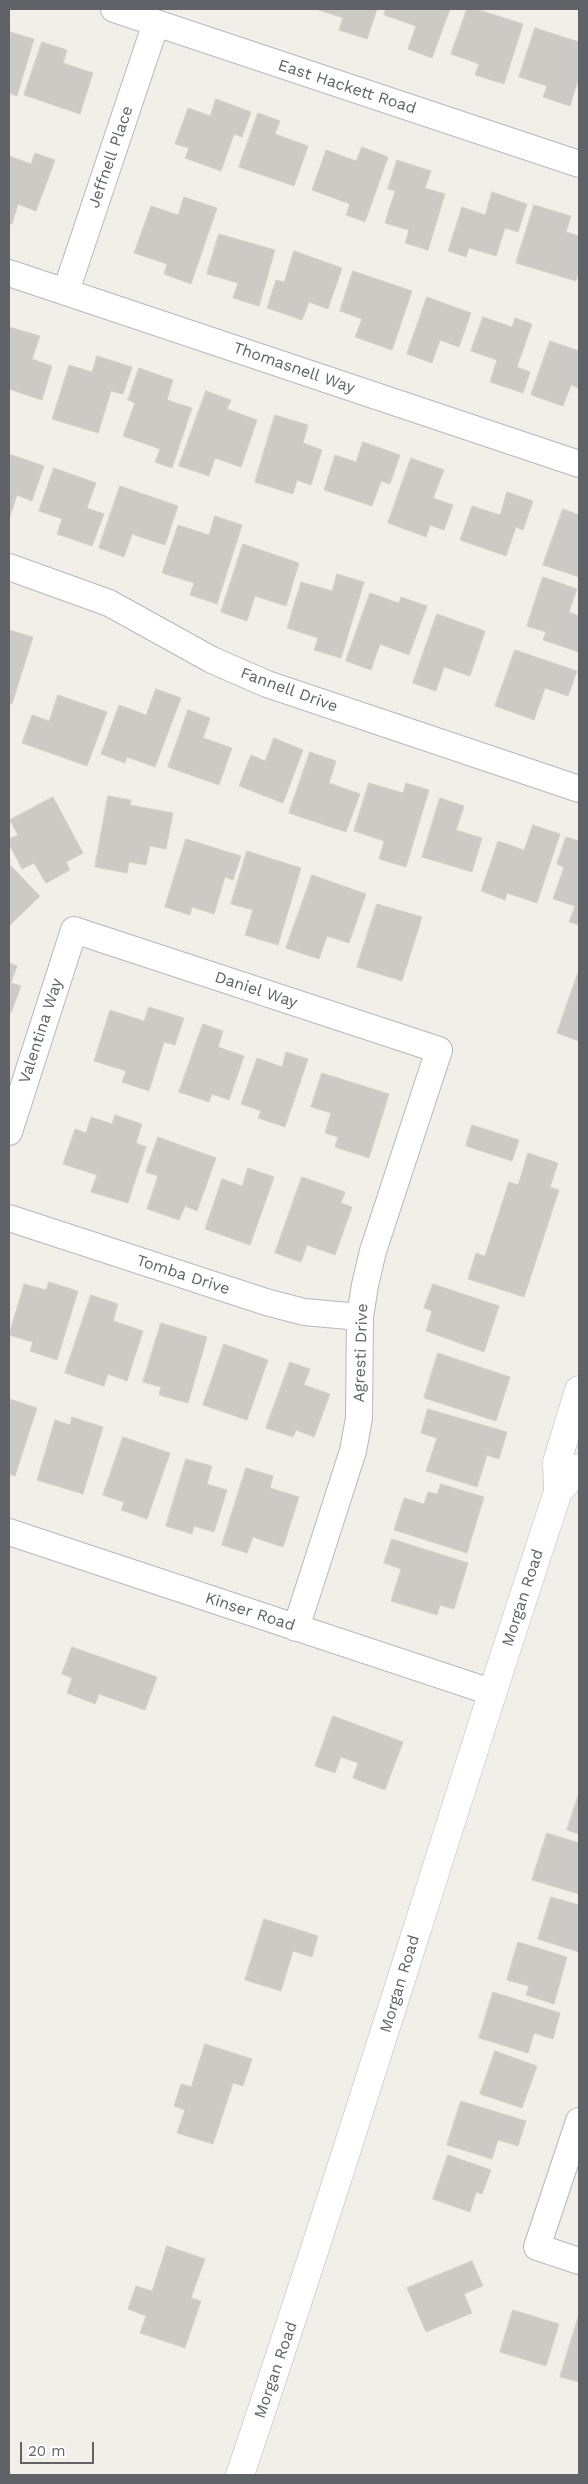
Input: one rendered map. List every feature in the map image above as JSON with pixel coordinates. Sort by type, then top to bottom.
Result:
[{"type":"street","name":"East Hackett Road","points":[[114,9],[579,164]]},
{"type":"street","name":"Jeffnell Place","points":[[66,292],[156,23]]},
{"type":"street","name":"Thomasnell Way","points":[[9,272],[579,464]]},
{"type":"street","name":"Fannell Drive","points":[[9,567],[109,603],[212,660],[267,684],[579,788]]},
{"type":"street","name":"Daniel Way","points":[[74,930],[439,1050]]},
{"type":"street","name":"Valentina Way","points":[[9,1132],[74,930]]},
{"type":"street","name":"Agresti Drive","points":[[296,1628],[354,1443],[359,1418],[360,1317],[373,1251],[439,1050]]},
{"type":"street","name":"Tomba Drive","points":[[9,1218],[266,1302],[304,1312],[360,1317]]},
{"type":"street","name":"Morgan Road","points":[[240,2475],[309,2272],[491,1692],[558,1492],[557,1462],[579,1390]]},
{"type":"street","name":"Morgan Road","points":[[558,1492],[579,1468]]},
{"type":"street","name":"Kinser Road","points":[[9,1532],[491,1692]]},
{"type":"street","points":[[579,2121],[537,2247],[579,2261]]},
{"type":"building","points":[[316,9],[377,9],[367,39],[339,30],[343,18]]},
{"type":"building","points":[[386,9],[450,9],[432,58],[408,49],[416,26],[384,15]]},
{"type":"building","points":[[467,9],[476,9],[523,24],[504,84],[475,75],[479,64],[451,54]]},
{"type":"building","points":[[535,28],[579,42],[579,77],[570,106],[543,97],[547,86],[519,77]]},
{"type":"building","points":[[10,32],[34,39],[17,96],[9,93]]},
{"type":"building","points":[[42,42],[67,50],[63,63],[93,73],[80,114],[24,95]]},
{"type":"building","points":[[216,99],[251,112],[242,137],[234,134],[221,171],[185,158],[189,148],[175,144],[188,108],[210,116]]},
{"type":"building","points":[[258,113],[280,121],[275,134],[308,146],[294,186],[239,167]]},
{"type":"building","points":[[362,147],[388,157],[365,222],[346,215],[350,204],[312,190],[326,150],[356,161]]},
{"type":"building","points":[[35,153],[55,160],[36,211],[18,204],[12,224],[9,223],[9,156],[31,164]]},
{"type":"building","points":[[397,160],[431,171],[425,188],[445,194],[428,250],[405,243],[409,230],[385,223],[395,191],[388,189]]},
{"type":"building","points":[[492,192],[527,204],[518,232],[505,228],[496,256],[469,248],[466,257],[448,251],[462,207],[485,215]]},
{"type":"building","points":[[184,197],[217,208],[191,284],[164,274],[167,264],[134,253],[151,206],[178,215]]},
{"type":"building","points":[[534,205],[571,216],[566,232],[579,236],[579,271],[576,281],[516,263]]},
{"type":"building","points":[[219,234],[275,250],[259,306],[233,298],[238,283],[207,274]]},
{"type":"building","points":[[294,251],[342,268],[328,309],[309,302],[302,320],[267,308],[276,280],[284,282]]},
{"type":"building","points":[[353,271],[412,291],[392,350],[355,337],[362,319],[340,311]]},
{"type":"building","points":[[427,297],[471,313],[459,347],[440,340],[432,363],[407,354]]},
{"type":"building","points":[[483,317],[512,327],[515,318],[532,324],[517,367],[530,372],[523,393],[490,382],[497,360],[471,351]]},
{"type":"building","points":[[9,327],[40,336],[32,359],[52,366],[42,400],[9,389]]},
{"type":"building","points":[[550,341],[579,351],[579,388],[571,385],[563,406],[531,395]]},
{"type":"building","points":[[97,356],[132,367],[123,394],[111,391],[98,433],[52,419],[69,365],[92,372]]},
{"type":"building","points":[[139,368],[173,380],[167,400],[192,408],[172,468],[155,462],[160,449],[123,436],[135,403],[128,400]]},
{"type":"building","points":[[206,391],[231,400],[227,409],[257,420],[241,467],[215,458],[209,476],[179,466]]},
{"type":"building","points":[[275,415],[308,425],[303,443],[322,450],[311,485],[297,480],[293,494],[255,482]]},
{"type":"building","points":[[363,442],[400,455],[390,484],[381,481],[372,506],[324,490],[335,455],[356,462]]},
{"type":"building","points":[[9,454],[44,466],[32,501],[17,495],[10,516]]},
{"type":"building","points":[[411,458],[444,470],[433,498],[453,505],[444,530],[430,525],[426,537],[388,523]]},
{"type":"building","points":[[54,468],[96,483],[87,508],[104,514],[92,546],[57,534],[62,519],[39,511]]},
{"type":"building","points":[[120,486],[178,506],[165,545],[132,534],[124,557],[99,548]]},
{"type":"building","points":[[507,492],[533,501],[523,530],[516,527],[506,556],[460,540],[472,506],[500,515]]},
{"type":"building","points":[[563,509],[579,515],[579,577],[543,565]]},
{"type":"building","points":[[215,516],[242,525],[217,604],[190,595],[194,583],[162,573],[178,525],[209,535]]},
{"type":"building","points":[[243,544],[299,563],[286,606],[255,596],[247,621],[221,612]]},
{"type":"building","points":[[337,574],[364,582],[341,658],[314,650],[318,638],[287,628],[301,582],[332,591]]},
{"type":"building","points":[[543,577],[577,589],[569,612],[579,616],[579,652],[543,640],[546,632],[527,626]]},
{"type":"building","points":[[370,593],[399,603],[401,597],[427,606],[409,655],[380,644],[371,670],[346,661]]},
{"type":"building","points":[[437,614],[485,631],[470,676],[444,667],[436,691],[413,683]]},
{"type":"building","points":[[9,630],[33,637],[12,704],[9,703]]},
{"type":"building","points":[[515,650],[577,671],[568,696],[545,688],[534,720],[495,706]]},
{"type":"building","points":[[156,689],[181,698],[155,767],[127,757],[125,763],[101,754],[119,705],[146,715]]},
{"type":"building","points":[[58,695],[107,712],[87,766],[22,743],[32,715],[49,721]]},
{"type":"building","points":[[188,710],[210,718],[203,738],[232,748],[219,785],[168,767]]},
{"type":"building","points":[[274,738],[303,750],[283,803],[239,786],[251,755],[265,761]]},
{"type":"building","points":[[310,752],[336,761],[329,783],[360,794],[346,832],[289,813]]},
{"type":"building","points":[[369,783],[403,793],[406,783],[429,790],[406,867],[379,859],[384,841],[354,831]]},
{"type":"building","points":[[108,796],[131,800],[130,805],[173,813],[166,849],[150,846],[146,865],[129,862],[127,873],[95,867]]},
{"type":"building","points":[[53,797],[83,853],[66,862],[70,870],[46,883],[34,863],[22,869],[9,844],[9,839],[18,835],[10,820]]},
{"type":"building","points":[[440,798],[464,806],[456,830],[482,838],[472,872],[422,857]]},
{"type":"building","points":[[533,825],[560,834],[537,903],[507,893],[505,900],[481,891],[498,841],[524,850]]},
{"type":"building","points":[[566,837],[579,841],[579,925],[569,922],[575,906],[553,899],[564,867],[557,864]]},
{"type":"building","points":[[186,839],[241,856],[233,880],[225,877],[214,914],[192,907],[190,915],[165,907]]},
{"type":"building","points":[[247,851],[301,868],[278,945],[245,935],[253,910],[231,904]]},
{"type":"building","points":[[9,864],[40,896],[9,926]]},
{"type":"building","points":[[312,875],[366,894],[349,943],[327,936],[319,959],[286,948]]},
{"type":"building","points":[[377,904],[422,917],[402,981],[357,967]]},
{"type":"building","points":[[9,963],[17,966],[11,983],[21,986],[11,1013],[9,1012]]},
{"type":"building","points":[[579,970],[579,1041],[557,1033]]},
{"type":"building","points":[[149,1007],[184,1018],[175,1045],[164,1042],[149,1091],[122,1082],[126,1071],[94,1061],[110,1010],[144,1021]]},
{"type":"building","points":[[203,1024],[223,1031],[218,1047],[244,1056],[229,1100],[212,1094],[209,1102],[179,1092]]},
{"type":"building","points":[[286,1052],[308,1059],[285,1127],[258,1118],[261,1111],[241,1104],[257,1058],[282,1067]]},
{"type":"building","points":[[322,1073],[389,1094],[369,1158],[335,1147],[338,1137],[325,1133],[331,1113],[311,1107]]},
{"type":"building","points":[[115,1115],[142,1124],[136,1143],[146,1147],[128,1203],[91,1192],[97,1175],[63,1164],[75,1129],[86,1133],[91,1117],[112,1124]]},
{"type":"building","points":[[472,1125],[519,1140],[512,1161],[466,1146]]},
{"type":"building","points":[[158,1137],[216,1158],[197,1211],[185,1206],[179,1220],[147,1209],[158,1176],[146,1172]]},
{"type":"building","points":[[528,1153],[558,1163],[550,1187],[559,1190],[524,1297],[468,1279],[476,1253],[485,1256],[509,1182],[518,1185]]},
{"type":"building","points":[[248,1168],[274,1177],[250,1245],[205,1229],[222,1179],[242,1186]]},
{"type":"building","points":[[302,1177],[345,1192],[341,1203],[352,1207],[335,1255],[307,1245],[301,1262],[275,1253]]},
{"type":"building","points":[[49,1282],[78,1291],[57,1360],[30,1351],[33,1342],[9,1335],[24,1284],[46,1290]]},
{"type":"building","points":[[433,1284],[499,1306],[484,1352],[426,1331],[432,1311],[424,1308]]},
{"type":"building","points":[[91,1295],[118,1304],[113,1321],[143,1331],[127,1381],[108,1374],[104,1386],[65,1373]]},
{"type":"building","points":[[161,1323],[207,1337],[188,1403],[159,1395],[161,1387],[143,1382]]},
{"type":"building","points":[[224,1344],[268,1360],[247,1420],[203,1405]]},
{"type":"building","points":[[438,1353],[510,1377],[496,1421],[424,1398]]},
{"type":"building","points":[[290,1362],[310,1369],[304,1385],[330,1394],[314,1437],[296,1430],[293,1437],[266,1428]]},
{"type":"building","points":[[10,1399],[37,1408],[15,1476],[9,1474]]},
{"type":"building","points":[[428,1409],[507,1432],[499,1459],[487,1455],[477,1487],[426,1471],[437,1438],[421,1433]]},
{"type":"building","points":[[72,1417],[103,1427],[83,1494],[37,1480],[55,1420],[70,1425]]},
{"type":"building","points":[[123,1437],[170,1453],[147,1519],[121,1510],[124,1502],[103,1495]]},
{"type":"building","points":[[186,1459],[212,1466],[207,1484],[227,1490],[214,1532],[194,1526],[192,1534],[166,1526]]},
{"type":"building","points":[[246,1468],[273,1476],[270,1488],[299,1497],[283,1547],[253,1537],[247,1553],[222,1545]]},
{"type":"building","points":[[441,1484],[484,1497],[467,1553],[394,1530],[404,1498],[424,1504],[428,1492],[437,1494]]},
{"type":"building","points":[[392,1539],[468,1563],[454,1609],[440,1605],[437,1615],[391,1601],[401,1569],[384,1563]]},
{"type":"building","points":[[72,1647],[157,1677],[145,1710],[99,1694],[95,1704],[67,1693],[72,1678],[62,1674]]},
{"type":"building","points":[[333,1716],[403,1742],[385,1790],[353,1778],[358,1763],[341,1757],[335,1773],[315,1766]]},
{"type":"building","points":[[579,1793],[579,1834],[567,1830]]},
{"type":"building","points":[[547,1833],[579,1843],[579,1894],[532,1880]]},
{"type":"building","points":[[551,1897],[579,1905],[579,1952],[538,1939]]},
{"type":"building","points":[[264,1919],[318,1936],[312,1957],[293,1951],[281,1991],[245,1980]]},
{"type":"building","points":[[518,1942],[567,1957],[554,2004],[526,1995],[529,1986],[507,1980]]},
{"type":"building","points":[[493,1992],[560,2013],[553,2039],[534,2033],[528,2053],[479,2038]]},
{"type":"building","points":[[205,2044],[252,2059],[243,2086],[233,2083],[213,2144],[177,2133],[185,2110],[174,2106],[181,2084],[191,2087]]},
{"type":"building","points":[[495,2051],[537,2066],[522,2108],[480,2094]]},
{"type":"building","points":[[461,2101],[526,2121],[518,2146],[498,2140],[492,2159],[447,2145]]},
{"type":"building","points":[[448,2155],[491,2170],[482,2194],[476,2192],[470,2212],[433,2199]]},
{"type":"building","points":[[167,2246],[205,2259],[191,2298],[201,2301],[185,2348],[140,2333],[146,2316],[128,2309],[136,2286],[152,2291]]},
{"type":"building","points":[[472,2261],[483,2286],[464,2294],[472,2313],[426,2332],[407,2288]]},
{"type":"building","points":[[513,2310],[559,2324],[546,2366],[500,2352]]},
{"type":"building","points":[[579,2314],[579,2382],[560,2377]]}]
